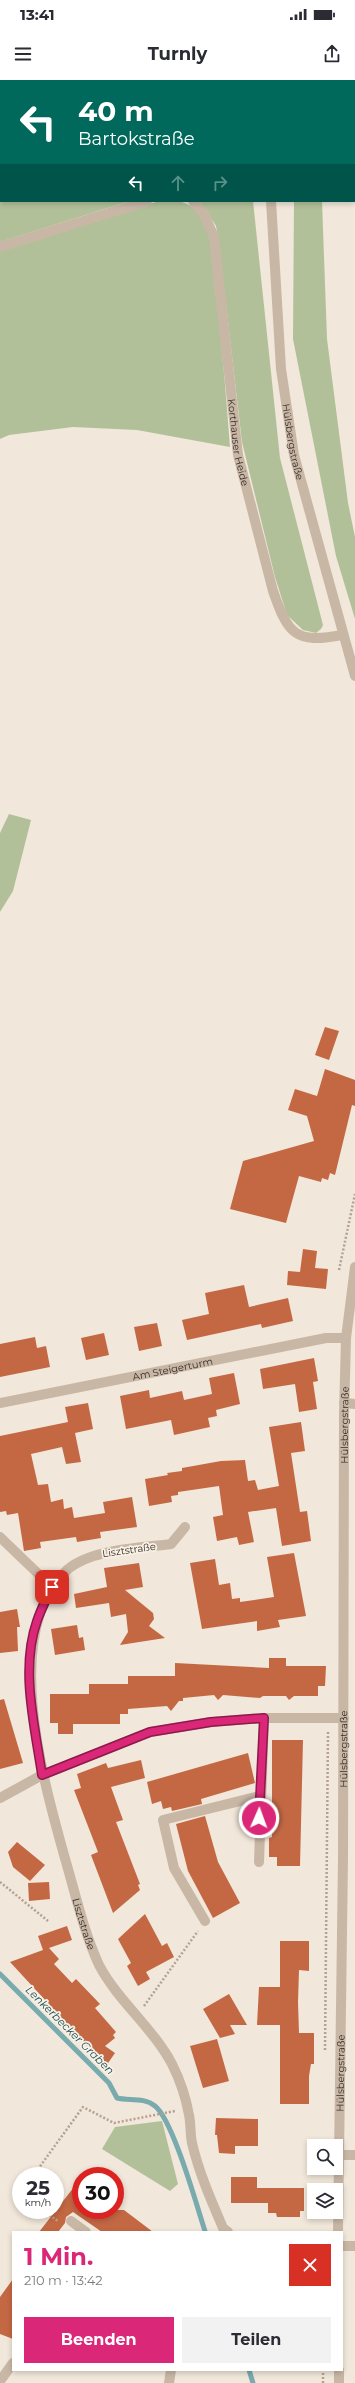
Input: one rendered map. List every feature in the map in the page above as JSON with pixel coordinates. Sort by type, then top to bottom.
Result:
[{"type":"street","points":[[0,246],[144,202]]},
{"type":"street","name":"Korthauser Heide","points":[[194,202],[204,214],[214,237],[238,455],[280,613],[288,626],[295,633],[304,637],[324,638],[342,635]]},
{"type":"street","name":"Hülsbergstraße","points":[[271,202],[280,369],[294,455],[342,635],[355,676]]},
{"type":"street","name":"Hülsbergstraße","points":[[340,2139],[344,1718],[344,1403],[346,1338],[355,1267]]},
{"type":"street","name":"Am Steigerturm","points":[[0,1403],[326,1338],[346,1338]]},
{"type":"street","points":[[344,1403],[355,1404]]},
{"type":"street","name":"Lisztstraße","points":[[185,1527],[171,1544],[98,1554],[69,1568],[52,1587],[37,1622],[30,1655],[31,1698],[42,1775],[84,1926],[100,1966],[172,2064],[181,2085],[188,2108],[191,2140],[201,2175],[224,2231]]},
{"type":"street","points":[[0,1537],[52,1587]]},
{"type":"street","points":[[0,1798],[42,1775],[150,1732],[211,1722],[264,1718],[344,1718]]},
{"type":"street","points":[[259,1862],[260,1796],[264,1718]]},
{"type":"street","points":[[205,1921],[174,1868],[163,1820],[260,1796]]},
{"type":"street","points":[[343,2155],[355,2155]]},
{"type":"street","name":"Hülsbergstraße","points":[[338,2231],[339,2175]]},
{"type":"street","points":[[70,2221],[85,2231]]},
{"type":"street","points":[[343,2246],[355,2246]]},
{"type":"street","points":[[0,2381],[12,2364]]},
{"type":"street","points":[[169,2383],[171,2371]]},
{"type":"street","points":[[339,2371],[339,2383]]},
{"type":"path","points":[[0,1882],[48,1921]]},
{"type":"path","points":[[137,2017],[205,1921]]},
{"type":"path","points":[[40,2167],[83,2107],[114,2123],[188,2108]]},
{"type":"path","points":[[55,2219],[62,2224],[70,2221]]},
{"type":"path","points":[[323,2371],[323,2383]]},
{"type":"green space","points":[[0,202],[127,202],[0,242]]},
{"type":"green space","points":[[156,202],[180,202],[185,203],[194,209],[203,221],[212,249],[230,447],[137,430],[73,427],[9,435],[0,439],[0,251]]},
{"type":"green space","points":[[201,202],[253,202],[280,458],[323,625],[316,633],[303,630],[287,615],[275,577],[242,442],[216,226]]},
{"type":"green space","points":[[294,202],[322,202],[327,339],[348,503],[355,537],[355,619],[336,556],[293,339]]},
{"type":"green space","points":[[9,814],[31,820],[13,891],[0,912],[0,833]]},
{"type":"green space","points":[[162,2121],[178,2184],[170,2191],[102,2149],[115,2127]]},
{"type":"building","points":[[325,1027],[339,1031],[329,1060],[315,1055]]},
{"type":"building","points":[[325,1069],[355,1080],[355,1106],[352,1105],[335,1175],[330,1173],[328,1180],[322,1178],[321,1182],[299,1176],[286,1223],[230,1209],[243,1161],[314,1141],[307,1116],[288,1110],[295,1089],[317,1096]]},
{"type":"building","points":[[303,1249],[317,1251],[315,1268],[328,1269],[326,1289],[287,1285],[288,1271],[300,1272]]},
{"type":"building","points":[[244,1285],[249,1307],[288,1298],[293,1321],[262,1328],[261,1324],[187,1340],[182,1320],[209,1314],[205,1293]]},
{"type":"building","points":[[157,1323],[162,1346],[139,1351],[134,1327]]},
{"type":"building","points":[[104,1333],[109,1355],[86,1360],[81,1338]]},
{"type":"building","points":[[35,1337],[37,1348],[46,1346],[50,1367],[0,1377],[0,1344]]},
{"type":"building","points":[[314,1358],[318,1381],[313,1382],[317,1409],[299,1412],[295,1384],[263,1389],[260,1369]]},
{"type":"building","points":[[234,1373],[240,1404],[216,1410],[217,1416],[208,1418],[210,1427],[174,1435],[171,1420],[126,1429],[120,1396],[149,1390],[150,1398],[182,1391],[184,1400],[212,1394],[209,1378]]},
{"type":"building","points":[[88,1403],[93,1429],[75,1433],[81,1462],[66,1464],[62,1447],[31,1454],[38,1485],[48,1484],[51,1502],[63,1499],[64,1509],[72,1507],[74,1518],[105,1513],[103,1502],[132,1497],[137,1527],[100,1532],[101,1538],[77,1542],[76,1537],[40,1542],[41,1548],[24,1551],[18,1513],[7,1515],[6,1511],[0,1512],[0,1436],[68,1422],[65,1407]]},
{"type":"building","points":[[301,1422],[305,1451],[291,1453],[300,1512],[307,1511],[311,1541],[282,1546],[276,1508],[248,1512],[254,1542],[239,1545],[237,1537],[217,1541],[213,1517],[223,1515],[219,1486],[178,1492],[178,1495],[171,1496],[172,1502],[149,1506],[145,1479],[168,1475],[167,1473],[182,1471],[182,1468],[221,1461],[245,1460],[248,1481],[255,1480],[258,1490],[279,1486],[269,1427]]},
{"type":"building","points":[[294,1553],[306,1616],[278,1620],[280,1627],[257,1631],[257,1621],[202,1629],[190,1563],[215,1559],[219,1585],[230,1583],[232,1599],[240,1598],[240,1602],[274,1597],[267,1557]]},
{"type":"building","points":[[139,1563],[143,1587],[125,1590],[153,1613],[154,1619],[149,1626],[165,1638],[120,1645],[128,1632],[126,1614],[111,1617],[109,1603],[76,1608],[74,1594],[107,1587],[104,1568]]},
{"type":"building","points":[[17,1609],[20,1627],[17,1627],[18,1651],[0,1653],[0,1612]]},
{"type":"building","points":[[77,1625],[79,1638],[83,1637],[85,1650],[55,1655],[51,1629]]},
{"type":"building","points":[[269,1658],[286,1658],[286,1666],[326,1666],[325,1686],[318,1686],[318,1696],[294,1696],[289,1700],[286,1696],[263,1696],[260,1698],[223,1695],[218,1700],[214,1695],[183,1698],[183,1701],[179,1701],[171,1711],[167,1706],[128,1709],[128,1714],[120,1714],[120,1724],[73,1724],[73,1734],[58,1734],[58,1723],[50,1723],[50,1694],[89,1694],[89,1684],[128,1684],[128,1676],[175,1676],[175,1663],[269,1668]]},
{"type":"building","points":[[4,1699],[23,1763],[0,1769],[0,1700]]},
{"type":"building","points":[[272,1740],[303,1740],[300,1866],[277,1866],[277,1857],[269,1857],[269,1838],[272,1837]]},
{"type":"building","points":[[248,1753],[255,1783],[201,1799],[202,1804],[172,1811],[171,1807],[163,1809],[161,1801],[152,1804],[147,1782]]},
{"type":"building","points":[[141,1760],[145,1778],[111,1787],[123,1820],[116,1822],[140,1884],[138,1885],[140,1890],[113,1913],[91,1855],[98,1852],[74,1790],[81,1788],[77,1774],[106,1763],[108,1768]]},
{"type":"building","points":[[205,1816],[218,1862],[240,1903],[213,1918],[188,1871],[176,1824]]},
{"type":"building","points":[[17,1842],[45,1865],[30,1881],[13,1867],[8,1852]]},
{"type":"building","points":[[49,1882],[50,1899],[29,1901],[28,1883]]},
{"type":"building","points":[[145,1914],[162,1946],[167,1943],[174,1957],[146,1972],[150,1979],[138,1986],[127,1966],[131,1963],[118,1939]]},
{"type":"building","points":[[67,1926],[72,1940],[49,1948],[59,1959],[54,1964],[72,1983],[76,1979],[100,2004],[95,2008],[116,2032],[113,2035],[115,2038],[105,2046],[115,2053],[106,2066],[10,1962],[43,1950],[38,1936]]},
{"type":"building","points":[[280,1941],[309,1941],[309,1971],[299,1970],[298,2002],[299,2033],[314,2033],[314,2064],[311,2064],[309,2076],[309,2104],[280,2104],[280,2025],[257,2025],[259,1987],[280,1987]]},
{"type":"building","points":[[229,1994],[247,2025],[230,2025],[235,2034],[220,2038],[203,2009]]},
{"type":"building","points":[[217,2039],[229,2081],[203,2088],[190,2046]]},
{"type":"building","points":[[216,2118],[258,2119],[258,2146],[235,2146],[235,2154],[219,2153],[217,2135],[215,2135]]},
{"type":"building","points":[[231,2177],[257,2177],[257,2188],[304,2188],[304,2211],[300,2211],[300,2217],[277,2217],[276,2213],[268,2213],[268,2203],[231,2203]]},
{"type":"building","points":[[72,2190],[72,2213],[66,2217],[65,2223],[59,2231],[40,2231],[49,2219],[64,2219],[64,2200]]},
{"type":"building","points":[[124,2210],[152,2231],[101,2231],[83,2219],[124,2219]]},
{"type":"building","points":[[12,2280],[12,2339],[0,2334],[0,2297]]},
{"type":"waterway","name":"Lenkerbecker Graben","points":[[0,1974],[109,2083],[117,2098],[146,2101],[155,2106],[162,2114],[177,2145],[205,2231]]},
{"type":"waterway","name":"Lenkerbecker Graben","points":[[249,2371],[253,2383]]},
{"type":"route","points":[[52,1587],[37,1622],[30,1655],[31,1698],[42,1775],[150,1732],[211,1722],[264,1718],[259,1818]]}]
